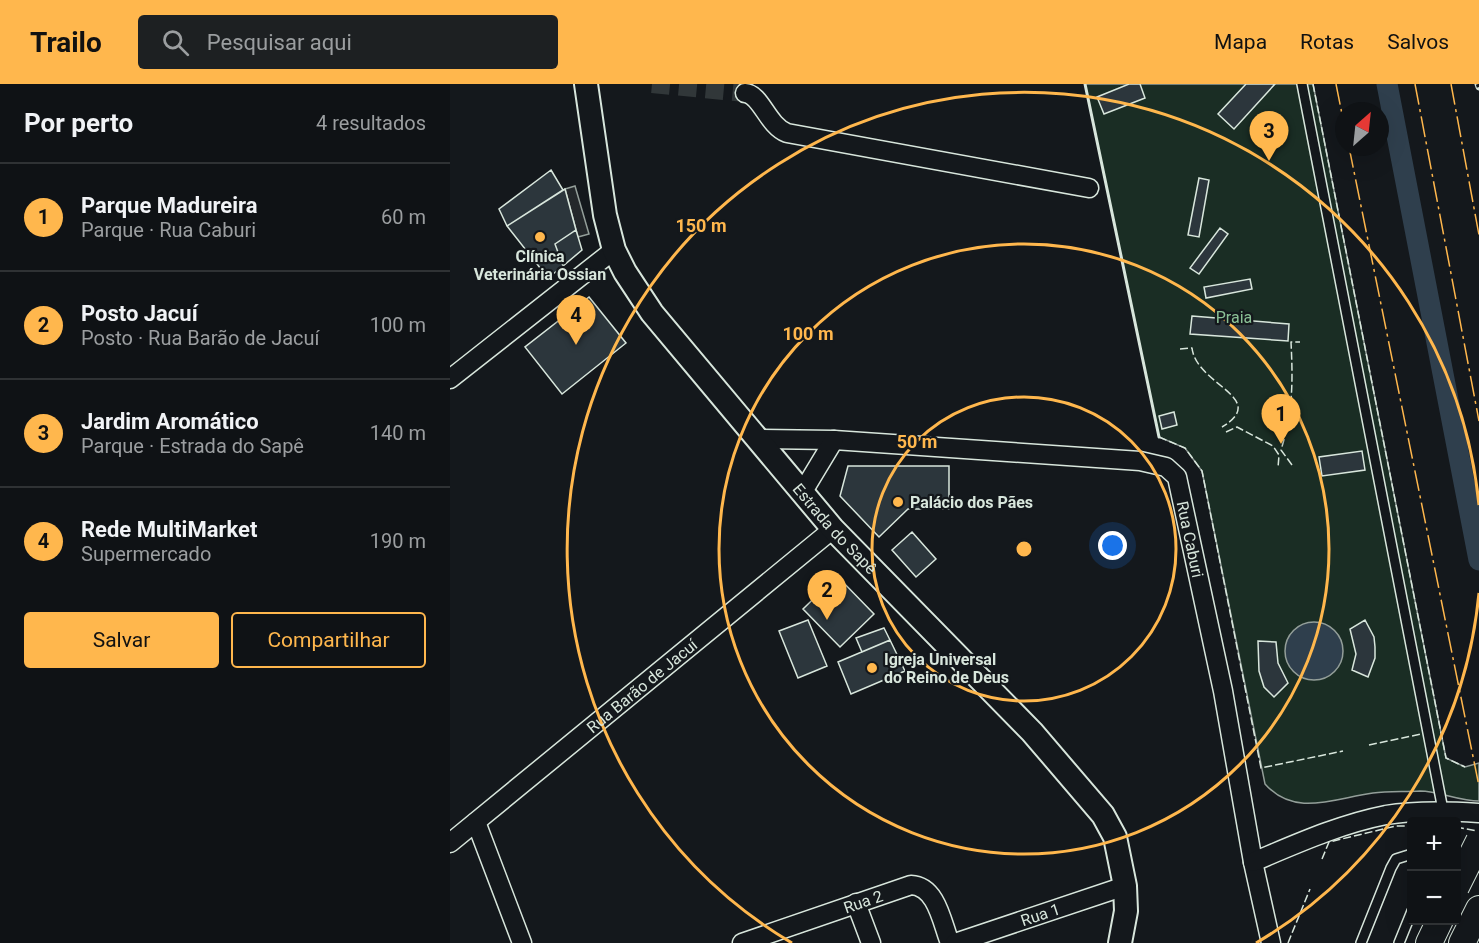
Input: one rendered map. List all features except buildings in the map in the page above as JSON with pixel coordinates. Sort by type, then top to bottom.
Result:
[{"type":"main road","points":[[1461,871],[1469,845]]},
{"type":"main road","points":[[1462,943],[1479,909]]},
{"type":"main road","points":[[1429,943],[1438,925]]},
{"type":"street","name":"Estrada do Sapê","points":[[586,84],[605,215],[614,250],[625,272],[652,313],[833,529],[1032,732],[1103,815],[1114,837],[1125,886],[1126,911],[1120,943]]},
{"type":"street","points":[[745,93],[756,97],[772,124],[787,134],[1089,188]]},
{"type":"street","points":[[450,379],[614,250]]},
{"type":"street","name":"Rua Caburi","points":[[757,439],[834,440],[1140,461],[1166,467],[1177,477],[1223,691],[1253,862],[1271,943]]},
{"type":"street","points":[[802,493],[834,440]]},
{"type":"street","name":"Rua Barão de Jacuí","points":[[450,843],[833,529]]},
{"type":"street","points":[[1253,862],[1335,830],[1386,815],[1443,810],[1479,813]]},
{"type":"street","points":[[476,822],[522,943]]},
{"type":"street","name":"Rua 2","points":[[742,943],[911,885],[924,887],[933,898],[950,943]]},
{"type":"street","name":"Rua 1","points":[[955,943],[1125,886]]},
{"type":"street","points":[[856,903],[871,943]]},
{"type":"lane","points":[[1302,84],[1443,810]]},
{"type":"lane","points":[[1469,845],[1479,853]]},
{"type":"lane","points":[[1361,943],[1391,868],[1396,860],[1407,856]]},
{"type":"lane","points":[[1399,943],[1407,923]]},
{"type":"green space","name":"Praia","points":[[1085,84],[1313,84],[1446,758],[1465,767],[1479,763],[1479,801],[1420,791],[1379,792],[1316,803],[1302,803],[1277,794],[1265,784],[1202,471],[1185,448],[1159,437]]},
{"type":"shaded area","points":[[575,186],[589,234],[578,237],[565,189]]},
{"type":"water","points":[[1314,622],[1325,624],[1338,635],[1343,651],[1341,662],[1330,675],[1314,680],[1303,678],[1290,667],[1285,651],[1287,640],[1298,627]]},
{"type":"waterway","points":[[1387,84],[1479,560]]},
{"type":"tunnel","points":[[652,84],[745,93]]},
{"type":"fence","points":[[1313,84],[1446,758],[1465,767]]},
{"type":"fence","points":[[1292,465],[1281,450],[1291,396],[1291,342],[1300,342]]},
{"type":"fence","points":[[1180,349],[1192,348],[1196,361],[1205,372],[1235,399],[1238,408],[1235,417],[1222,427]]},
{"type":"fence","points":[[1226,432],[1237,427],[1273,446],[1279,455],[1278,468]]},
{"type":"fence","points":[[1159,437],[1185,448],[1202,471],[1261,768],[1343,751]]},
{"type":"fence","points":[[1369,745],[1421,734]]},
{"type":"fence","points":[[1322,859],[1329,842],[1396,826],[1407,826]]},
{"type":"fence","points":[[1461,828],[1477,831]]},
{"type":"fence","points":[[1288,943],[1310,889]]},
{"type":"wall","points":[[1085,84],[1159,437]]},
{"type":"power","points":[[1336,84],[1340,102]]},
{"type":"power","points":[[1415,84],[1479,421]]},
{"type":"power","points":[[1451,84],[1479,235]]},
{"type":"power","points":[[1351,156],[1479,786]]},
{"type":"place","name":"Jardim Aromático","points":[[1269,161]]},
{"type":"place","name":"Clínica Veterinária Ossian","points":[[540,237]]},
{"type":"place","name":"Rede MultiMarket","points":[[576,345]]},
{"type":"place","name":"Parque Madureira","points":[[1281,444]]},
{"type":"place","name":"Palácio dos Pães","points":[[898,502]]},
{"type":"place","name":"Posto Jacuí","points":[[827,620]]},
{"type":"place","name":"Igreja Universal do Reino de Deus","points":[[872,668]]}]
